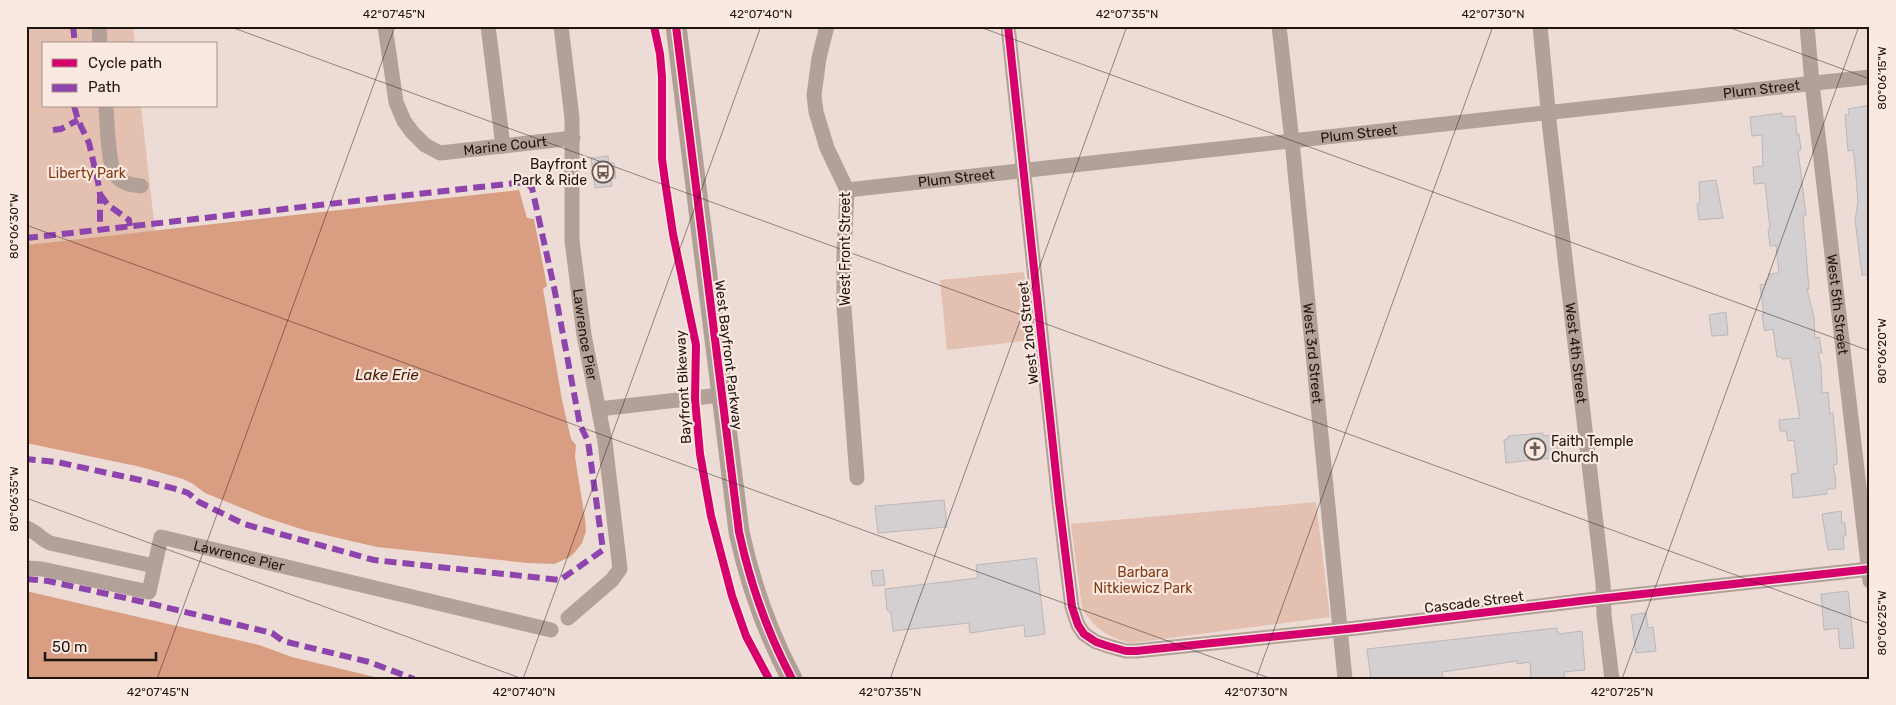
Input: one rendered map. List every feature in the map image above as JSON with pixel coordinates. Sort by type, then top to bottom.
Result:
[{"type":"highway","name":"West Bayfront Parkway","points":[[676,26],[734,502],[745,560],[753,588],[792,679]]},
{"type":"street","points":[[99,26],[100,42]]},
{"type":"street","name":"Marine Court","points":[[385,26],[396,102],[404,121],[425,145],[440,153],[573,138]]},
{"type":"street","points":[[488,26],[503,146]]},
{"type":"street","name":"Lawrence Pier","points":[[561,26],[573,138],[572,241],[579,300],[599,409],[620,569],[612,580],[568,618]]},
{"type":"street","name":"West Front Street","points":[[827,26],[816,74],[814,95],[816,112],[827,148],[847,190],[844,308],[857,478]]},
{"type":"street","name":"West 2nd Street","points":[[1008,26],[1072,607],[1078,625],[1084,634]]},
{"type":"street","name":"West 3rd Street","points":[[1279,26],[1346,679]]},
{"type":"street","name":"West 4th Street","points":[[1540,26],[1548,113],[1612,679]]},
{"type":"street","name":"West 5th Street","points":[[1807,26],[1869,573]]},
{"type":"street","name":"Plum Street","points":[[847,190],[1870,77]]},
{"type":"street","points":[[106,108],[111,160],[116,176],[125,183],[141,186]]},
{"type":"street","points":[[599,409],[721,395]]},
{"type":"street","points":[[26,528],[50,543],[154,566]]},
{"type":"street","name":"Lawrence Pier","points":[[26,568],[42,569],[148,592],[161,537],[551,630]]},
{"type":"street","name":"Cascade Street","points":[[1084,634],[1096,642],[1108,646],[1126,651],[1136,651],[1340,630],[1604,599],[1869,573]]},
{"type":"green space","name":"Liberty Park","points":[[26,26],[133,26],[135,42],[42,42],[42,108],[141,108],[155,231],[26,245]]},
{"type":"green space","points":[[1024,272],[1032,340],[947,350],[940,280]]},
{"type":"green space","name":"Barbara Nitkiewicz Park","points":[[1316,502],[1330,617],[1132,643],[1103,632],[1092,622],[1082,608],[1071,524]]},
{"type":"water","name":"Lake Erie","points":[[519,190],[527,218],[534,219],[547,286],[543,289],[562,400],[571,439],[576,445],[575,457],[586,531],[582,543],[570,557],[554,564],[528,563],[377,547],[304,530],[264,517],[205,493],[183,479],[141,467],[26,443],[26,245]]},
{"type":"water","points":[[26,591],[259,645],[292,657],[383,679],[26,679]]},
{"type":"building","points":[[1870,105],[1870,275],[1862,275],[1855,220],[1858,202],[1855,164],[1853,150],[1848,151],[1845,115],[1849,115],[1848,109]]},
{"type":"building","points":[[1782,113],[1783,117],[1795,116],[1797,135],[1799,134],[1801,150],[1798,150],[1806,215],[1803,215],[1809,289],[1807,289],[1814,318],[1815,338],[1819,337],[1822,353],[1818,353],[1821,365],[1822,393],[1828,392],[1830,414],[1833,413],[1837,456],[1837,464],[1833,465],[1836,480],[1835,489],[1827,489],[1827,494],[1793,498],[1791,474],[1798,473],[1794,440],[1788,441],[1786,431],[1780,431],[1779,420],[1800,418],[1790,358],[1782,359],[1782,357],[1777,357],[1773,329],[1765,331],[1764,328],[1760,285],[1766,284],[1769,274],[1779,273],[1776,245],[1770,246],[1765,183],[1754,184],[1753,167],[1763,166],[1762,135],[1752,136],[1750,117]]},
{"type":"building","points":[[608,156],[609,163],[614,163],[616,178],[611,179],[612,186],[595,188],[591,158]]},
{"type":"building","points":[[1716,180],[1723,218],[1699,220],[1697,204],[1700,203],[1699,182]]},
{"type":"building","points":[[1726,312],[1728,335],[1712,336],[1709,315]]},
{"type":"building","points":[[1543,433],[1543,436],[1560,434],[1562,457],[1506,463],[1504,440],[1508,439],[1508,436]]},
{"type":"building","points":[[944,500],[947,527],[878,533],[875,506]]},
{"type":"building","points":[[1841,511],[1842,523],[1845,523],[1844,549],[1828,550],[1822,514]]},
{"type":"building","points":[[1036,558],[1045,634],[1025,637],[1024,625],[970,633],[969,623],[893,631],[891,613],[887,610],[885,589],[978,578],[976,565]]},
{"type":"building","points":[[883,570],[885,585],[873,586],[871,571]]},
{"type":"building","points":[[1848,591],[1854,648],[1840,649],[1838,628],[1824,630],[1821,594]]},
{"type":"building","points":[[1646,613],[1648,628],[1653,627],[1656,651],[1636,653],[1631,615]]},
{"type":"building","points":[[1557,628],[1558,634],[1582,631],[1585,670],[1564,672],[1565,679],[1531,679],[1530,662],[1517,664],[1517,661],[1442,672],[1443,679],[1371,679],[1367,649]]},
{"type":"marked path","points":[[73,26],[75,42]]},
{"type":"marked path","points":[[75,108],[89,143],[98,182],[100,230]]},
{"type":"marked path","points":[[53,130],[61,129],[78,120]]},
{"type":"marked path","points":[[26,238],[525,182],[532,188],[554,287],[580,425],[588,441],[603,550],[560,580],[374,560],[244,524],[199,502],[188,493],[180,490],[57,462],[26,459]]},
{"type":"marked path","points":[[100,194],[108,205],[129,220],[130,226]]},
{"type":"marked path","points":[[26,579],[48,581],[272,633],[283,641],[369,662],[414,679]]},
{"type":"cycle path","name":"Bayfront Bikeway","points":[[654,26],[660,54],[662,77],[662,159],[673,234],[696,345],[695,399],[700,454],[711,516],[732,596],[746,636],[769,679]]},
{"type":"cycle path","points":[[676,26],[739,532],[748,570],[760,607],[792,679]]},
{"type":"cycle path","points":[[1008,26],[1072,607],[1078,625],[1084,634],[1096,642],[1126,651],[1136,651],[1357,628],[1870,569]]},
{"type":"place","name":"Bayfront Park & Ride","points":[[603,172]]},
{"type":"place","name":"Faith Temple Church","points":[[1535,449]]}]
